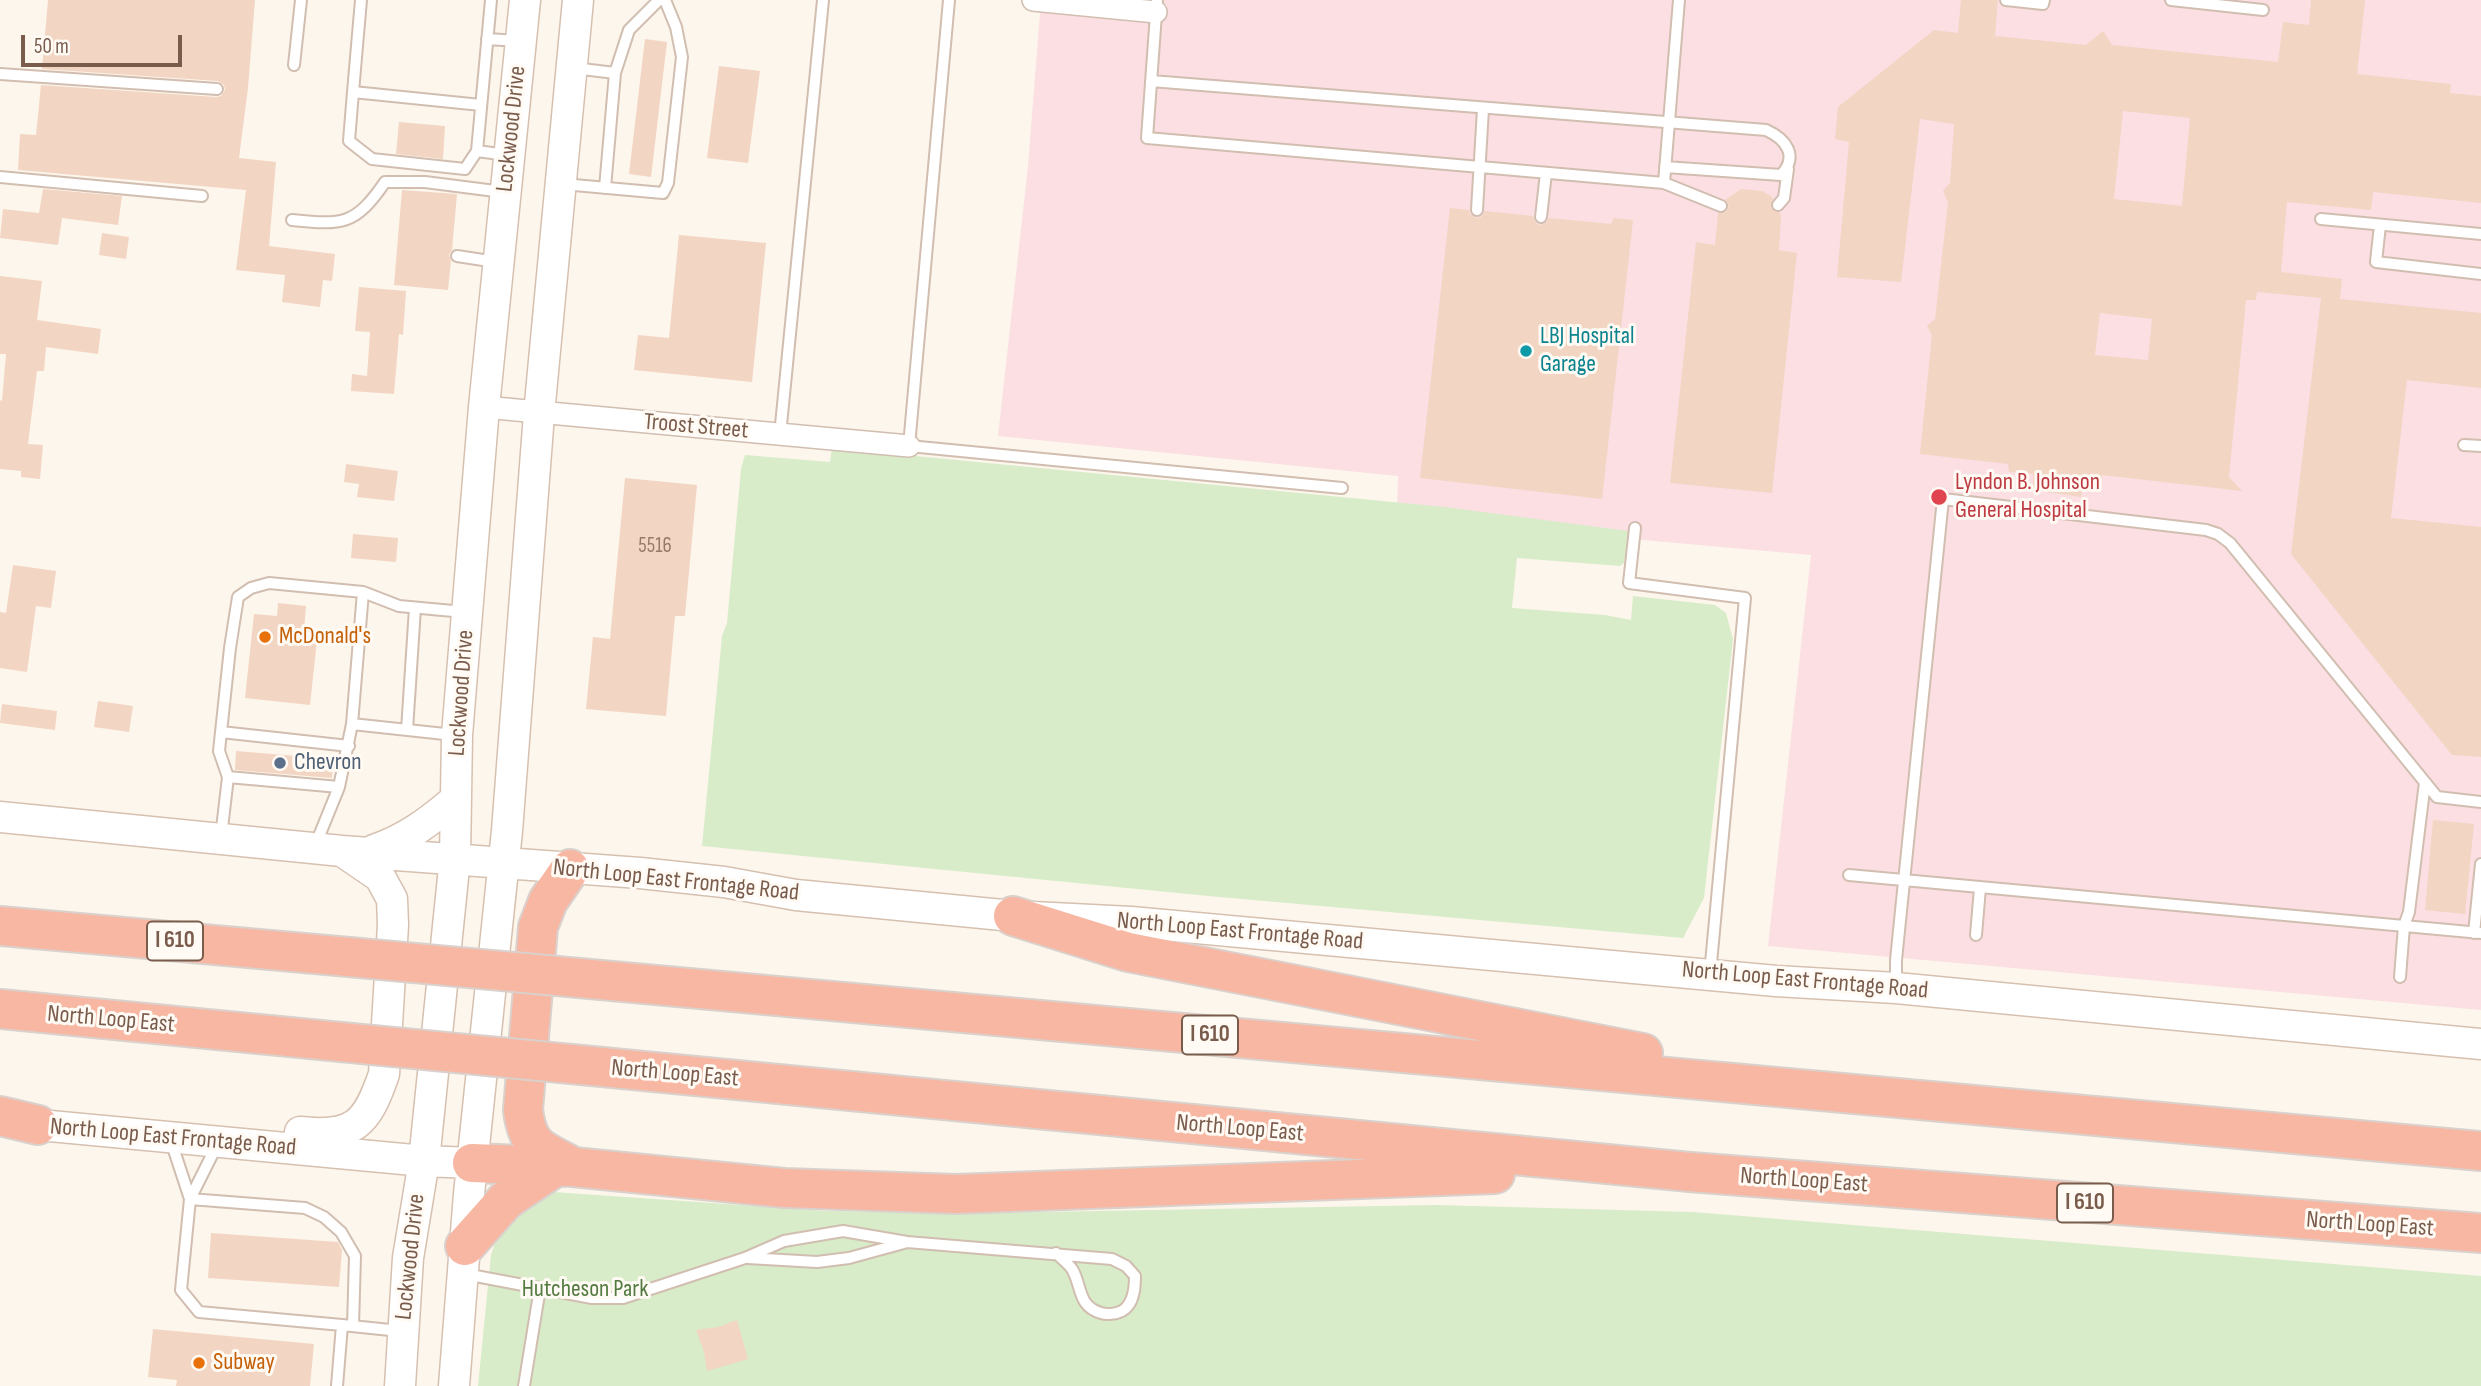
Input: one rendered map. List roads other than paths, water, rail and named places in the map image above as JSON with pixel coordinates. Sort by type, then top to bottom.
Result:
[{"type":"highway","points":[[564,1167],[535,1146],[528,1135],[523,1110],[538,927],[548,901],[570,869]]},
{"type":"highway","points":[[1013,916],[1128,951],[1841,1092]]},
{"type":"highway","name":"I 610","points":[[0,926],[2481,1151]]},
{"type":"highway","name":"North Loop East","points":[[0,1009],[1690,1172],[2481,1233]]},
{"type":"highway","points":[[0,1116],[37,1125]]},
{"type":"highway","points":[[472,1163],[564,1167],[784,1188],[956,1194],[1416,1176],[1690,1172]]},
{"type":"highway","points":[[464,1260],[506,1200],[564,1167]]},
{"type":"main road","name":"Lockwood Drive","points":[[400,1386],[408,1258],[424,1161],[455,858],[457,735],[467,612],[484,407],[525,0]]},
{"type":"main road","points":[[454,1386],[472,1163],[504,863],[540,414],[578,0]]},
{"type":"main road","points":[[341,851],[399,841],[456,799]]},
{"type":"main road","name":"North Loop East Frontage Road","points":[[0,817],[341,851],[652,874],[724,882],[796,895],[1013,916],[1130,922],[1776,981],[1896,974],[2481,1044]]},
{"type":"main road","points":[[219,1142],[252,1128],[320,1134],[341,1133],[359,1121],[377,1094],[384,1074],[394,912],[380,877],[341,851]]},
{"type":"main road","name":"North Loop East Frontage Road","points":[[0,1122],[424,1161],[472,1163]]},
{"type":"street","points":[[1034,0],[1157,6]]},
{"type":"street","name":"Troost Street","points":[[484,407],[909,446]]},
{"type":"lane","points":[[294,65],[301,0]]},
{"type":"lane","points":[[361,0],[349,141],[372,159],[466,169],[477,151],[491,0]]},
{"type":"lane","points":[[605,188],[615,73],[629,30],[659,0]]},
{"type":"lane","points":[[561,184],[663,193],[668,183],[682,57],[676,27],[665,0]]},
{"type":"lane","points":[[780,435],[823,0]]},
{"type":"lane","points":[[949,0],[909,446],[1342,488]]},
{"type":"lane","points":[[1664,183],[1679,0]]},
{"type":"lane","points":[[2006,0],[2043,4],[2044,0]]},
{"type":"lane","points":[[2171,0],[2263,10]]},
{"type":"lane","points":[[1157,6],[1147,138],[1664,183],[1721,206]]},
{"type":"lane","points":[[487,39],[521,41]]},
{"type":"lane","points":[[571,68],[615,73]]},
{"type":"lane","points":[[0,74],[217,89]]},
{"type":"lane","points":[[1151,81],[1766,130],[1780,136],[1786,143],[1789,155],[1784,198],[1778,205]]},
{"type":"lane","points":[[353,92],[481,105]]},
{"type":"lane","points":[[1478,210],[1483,109]]},
{"type":"lane","points":[[477,151],[509,155]]},
{"type":"lane","points":[[1665,167],[1781,176],[1788,168]]},
{"type":"lane","points":[[1541,217],[1546,173]]},
{"type":"lane","points":[[0,177],[202,196]]},
{"type":"lane","points":[[292,220],[343,222],[356,215],[385,182],[425,181],[506,192]]},
{"type":"lane","points":[[2321,219],[2481,234]]},
{"type":"lane","points":[[2380,225],[2376,262],[2481,274]]},
{"type":"lane","points":[[457,256],[498,262]]},
{"type":"lane","points":[[2464,444],[2481,446]]},
{"type":"lane","points":[[1896,974],[1943,499],[2206,530],[2218,534],[2231,543],[2437,797],[2481,802]]},
{"type":"lane","points":[[1635,528],[1629,583],[1745,598],[1710,974]]},
{"type":"lane","points":[[221,840],[228,777],[219,751],[230,648],[238,597],[243,592],[269,583],[363,592],[399,606],[467,612]]},
{"type":"lane","points":[[341,851],[339,787],[352,723],[363,592]]},
{"type":"lane","points":[[407,730],[415,608]]},
{"type":"lane","points":[[352,723],[457,735]]},
{"type":"lane","points":[[221,732],[349,746]]},
{"type":"lane","points":[[228,777],[339,787]]},
{"type":"lane","points":[[2400,977],[2404,926],[2409,912],[2425,782]]},
{"type":"lane","points":[[1849,875],[2478,933],[2481,864]]},
{"type":"lane","points":[[1976,935],[1980,888]]},
{"type":"lane","points":[[170,1138],[190,1199]]},
{"type":"lane","points":[[219,1142],[190,1199],[181,1290],[199,1312],[403,1331]]},
{"type":"lane","points":[[190,1199],[305,1208],[324,1217],[341,1232],[355,1256],[337,1386]]},
{"type":"lane","points":[[464,1260],[540,1288],[592,1298],[623,1298],[745,1258],[784,1241],[843,1231],[885,1236],[907,1242],[1056,1253],[1112,1259],[1126,1266],[1135,1276],[1131,1302],[1122,1311],[1109,1315],[1086,1305],[1072,1269],[1056,1253]]},
{"type":"lane","points":[[745,1258],[817,1262],[849,1258],[907,1242]]},
{"type":"lane","points":[[524,1386],[540,1288]]},
{"type":"place","name":"LBJ Hospital Garage","points":[[1526,351]]},
{"type":"place","name":"Lyndon B. Johnson General Hospital","points":[[1939,497]]},
{"type":"place","name":"McDonald's","points":[[265,637]]},
{"type":"place","name":"Chevron","points":[[280,763]]},
{"type":"place","name":"Subway","points":[[199,1363]]},
{"type":"park label","name":"Hutcheson Park","points":[[585,1290]]}]
